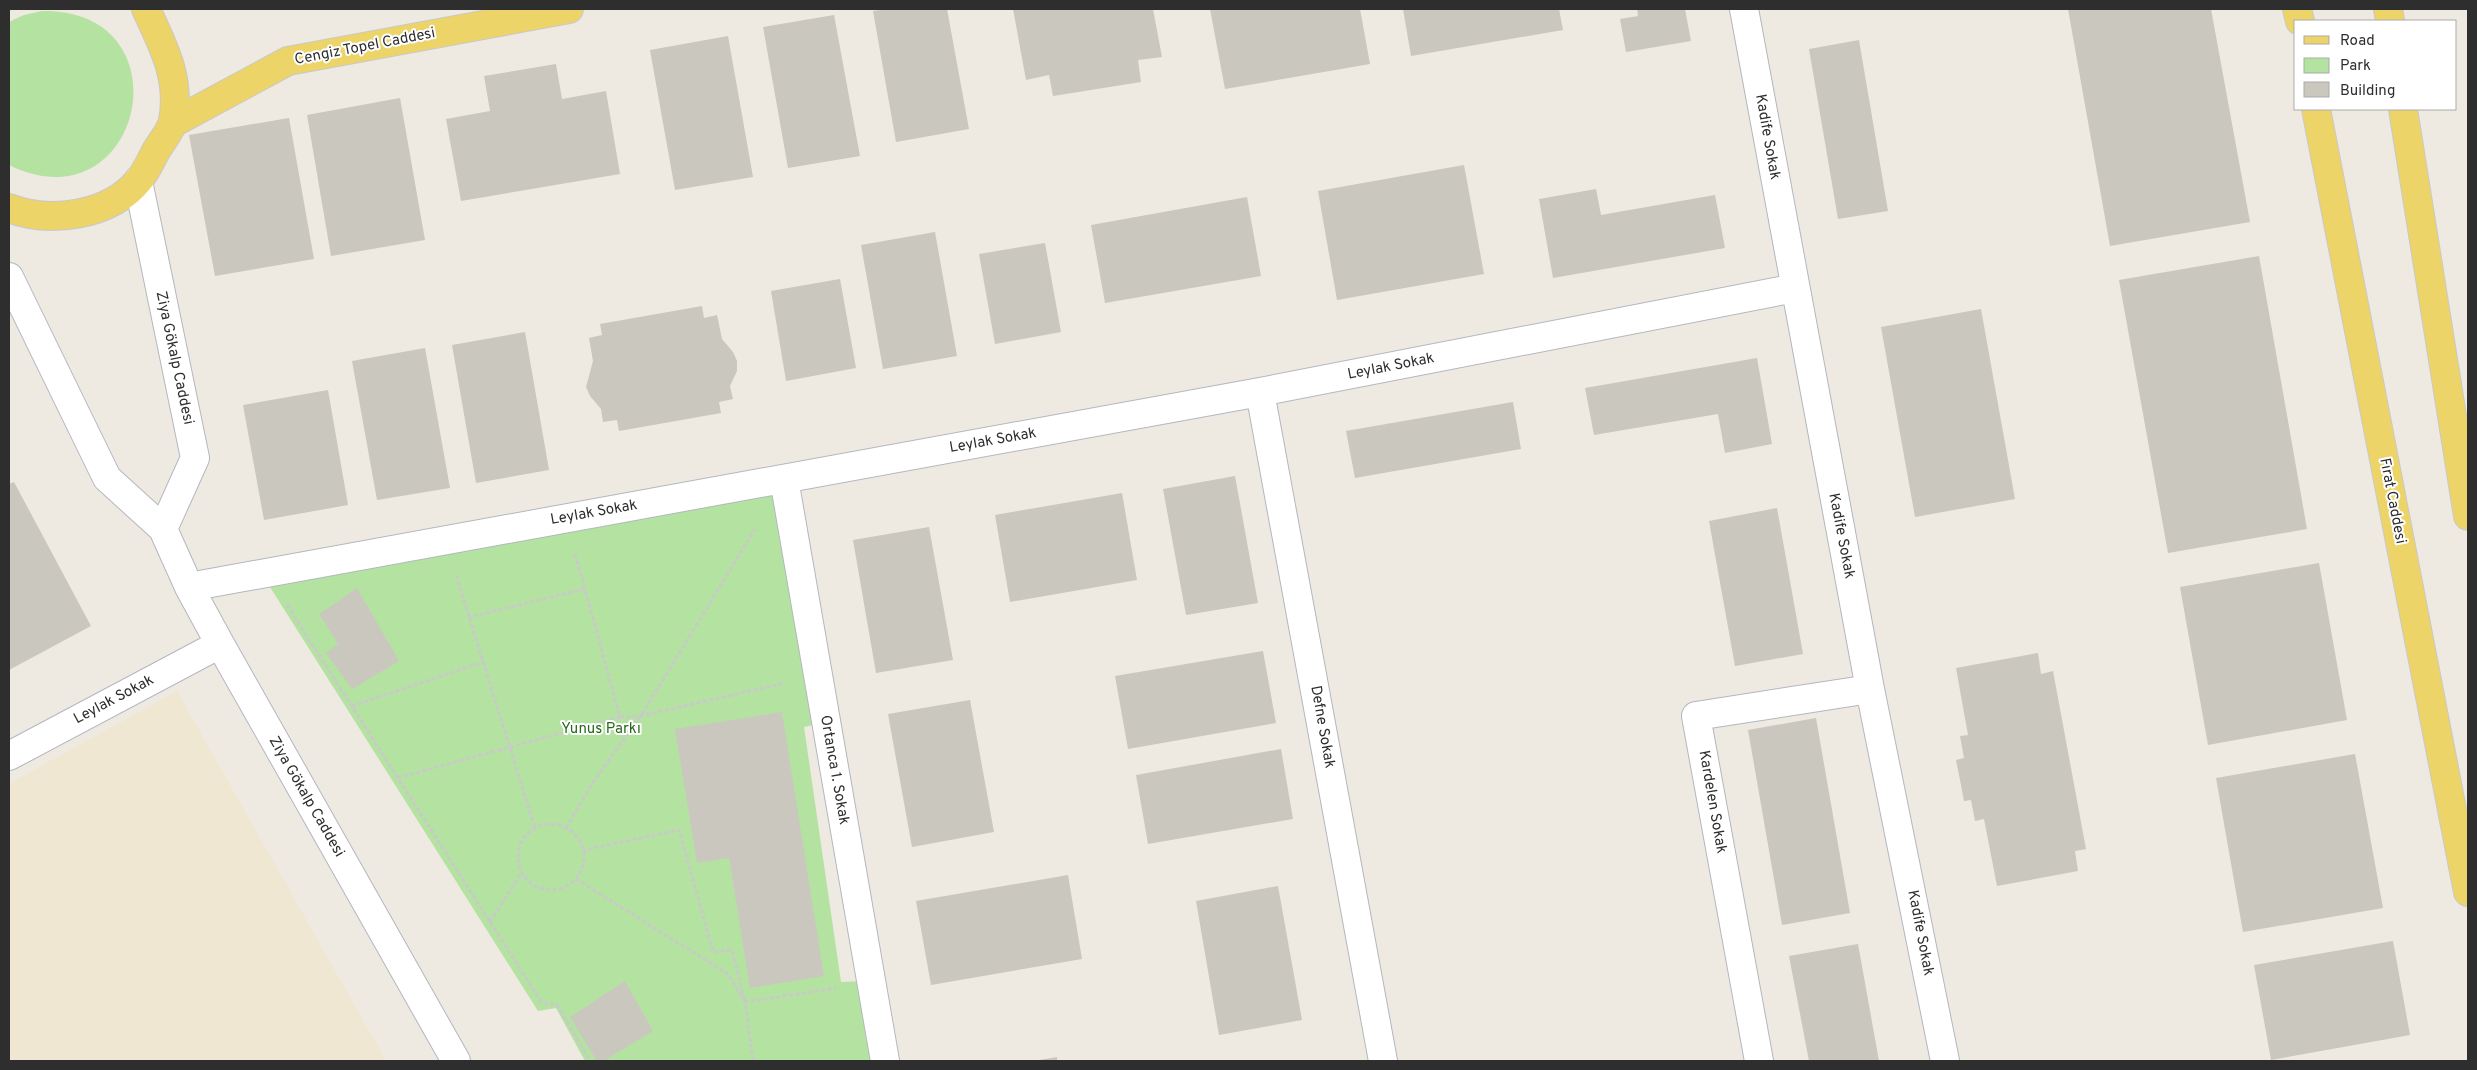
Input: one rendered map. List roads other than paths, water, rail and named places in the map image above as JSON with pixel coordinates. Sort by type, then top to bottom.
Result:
[{"type":"main road","points":[[9,208],[38,216],[65,216],[92,210],[117,198],[138,181],[173,123],[174,81],[168,54],[146,9]]},
{"type":"main road","name":"Cengiz Topel Caddesi","points":[[173,123],[288,61],[570,9]]},
{"type":"main road","name":"Fırat Caddesi","points":[[2316,110],[2468,892]]},
{"type":"main road","points":[[2404,110],[2468,516]]},
{"type":"street","name":"Kadife Sokak","points":[[1744,9],[1870,689],[1946,1061]]},
{"type":"street","name":"Ziya Gökalp Caddesi","points":[[138,181],[195,458],[163,529]]},
{"type":"street","name":"Ziya Gökalp Caddesi","points":[[9,277],[107,478],[163,529],[189,586],[220,644],[456,1061]]},
{"type":"street","name":"Leylak Sokak","points":[[189,586],[1260,392],[1795,288]]},
{"type":"street","name":"Defne Sokak","points":[[1260,392],[1383,1061]]},
{"type":"street","name":"Ortanca 1. Sokak","points":[[784,479],[885,1061]]},
{"type":"street","name":"Leylak Sokak","points":[[9,756],[220,644]]},
{"type":"street","name":"Kardelen Sokak","points":[[1759,1061],[1696,716],[1870,689]]},
{"type":"park label","name":"Yunus Parkı","points":[[601,729]]}]
